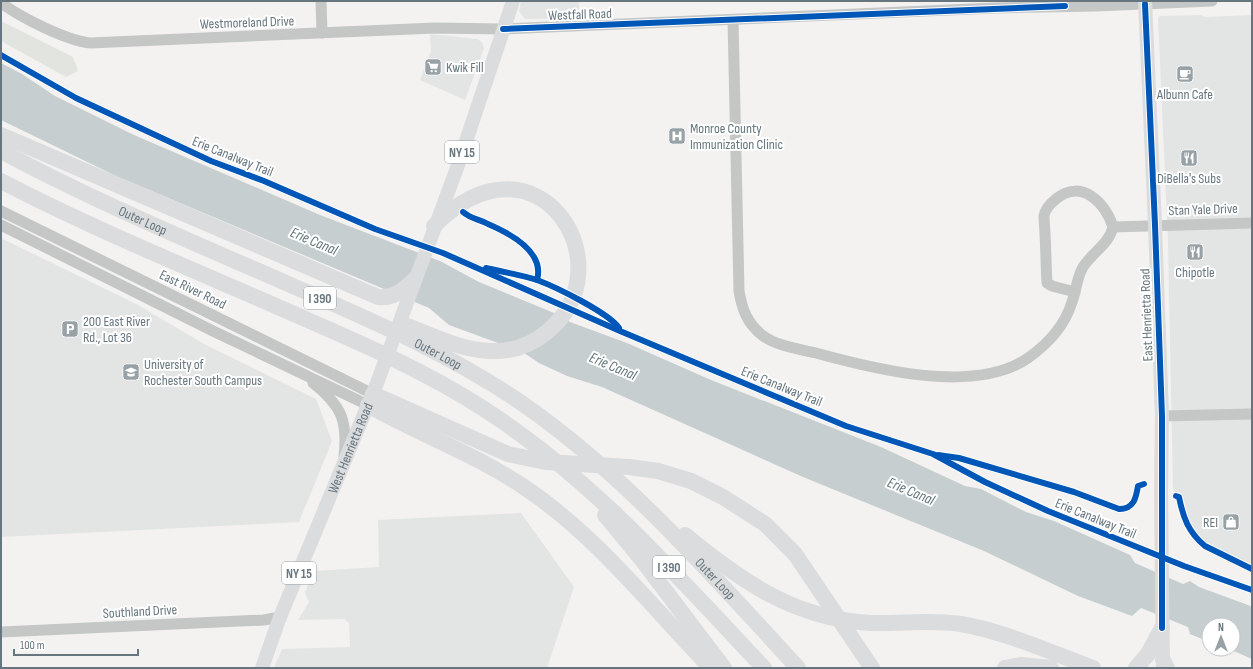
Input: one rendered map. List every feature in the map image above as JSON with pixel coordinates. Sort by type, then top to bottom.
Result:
[{"type":"highway","points":[[1,135],[378,297],[385,298],[397,294],[414,280]]},
{"type":"highway","name":"Outer Loop","points":[[1,152],[111,207],[403,334],[471,371],[547,421],[618,479],[672,533],[798,668]]},
{"type":"highway","name":"Outer Loop","points":[[1,181],[69,215],[404,363],[483,408],[533,442],[603,500],[646,543],[764,668]]},
{"type":"highway","points":[[1,187],[69,215]]},
{"type":"highway","points":[[265,274],[472,349],[491,351],[508,350],[523,346],[539,338],[555,324],[566,310],[573,293],[577,276],[577,252],[569,229],[549,204],[530,192],[508,188],[481,193],[455,207],[434,226]]},
{"type":"highway","points":[[372,394],[500,450],[546,462],[629,467],[658,471],[707,488],[755,517],[774,532],[795,554],[872,668]]},
{"type":"highway","points":[[372,394],[517,482],[548,504],[598,549],[711,668]]},
{"type":"highway","points":[[569,471],[634,550],[724,668]]},
{"type":"highway","points":[[618,479],[721,564],[753,585],[786,603],[817,614],[854,621],[888,623],[931,621],[971,626],[1001,634],[1093,668]]},
{"type":"highway","points":[[1136,668],[1160,662],[1162,628]]},
{"type":"highway","points":[[1005,668],[1022,665],[1051,668]]},
{"type":"main road","name":"NY 15","points":[[434,226],[457,168],[513,1]]},
{"type":"main road","name":"East Henrietta Road","points":[[1145,2],[1162,416],[1162,628]]},
{"type":"main road","name":"West Henrietta Road","points":[[262,668],[280,617],[372,394],[434,226]]},
{"type":"street","points":[[321,1],[322,33]]},
{"type":"street","name":"Westfall Road","points":[[503,29],[1145,2],[1212,1]]},
{"type":"street","name":"Westmoreland Drive","points":[[1,3],[64,37],[77,42],[90,43],[435,28],[503,29]]},
{"type":"street","points":[[733,20],[739,291],[744,314],[762,336],[781,344],[889,371],[955,376],[987,375],[1027,358],[1043,346],[1067,317],[1083,268],[1111,236],[1113,226],[1109,214],[1100,202],[1090,195],[1078,192],[1060,196],[1050,204],[1044,215],[1047,283],[1052,286],[1075,292]]},
{"type":"street","name":"East River Road","points":[[1,211],[372,394]]},
{"type":"street","name":"Stan Yale Drive","points":[[1113,226],[1252,223]]},
{"type":"street","name":"East River Road","points":[[1,225],[213,332],[293,369],[372,394]]},
{"type":"street","points":[[293,369],[324,392],[334,402],[341,413],[346,433],[343,465]]},
{"type":"street","points":[[1162,416],[1252,414]]},
{"type":"street","name":"Southland Drive","points":[[1,632],[264,620],[280,617]]},
{"type":"shaded area","points":[[521,1],[579,1],[579,18],[525,19],[519,11]]},
{"type":"shaded area","points":[[1201,15],[1205,17],[1252,15],[1252,567],[1206,545],[1198,537],[1185,516],[1179,495],[1173,490],[1168,242],[1158,18],[1160,16]]},
{"type":"shaded area","points":[[1,21],[73,57],[78,71],[66,77],[1,41]]},
{"type":"shaded area","points":[[430,34],[477,39],[482,42],[484,48],[465,100],[420,80],[431,51]]},
{"type":"shaded area","name":"University of Rochester South Campus","points":[[1,238],[136,304],[206,345],[316,399],[332,441],[299,522],[1,537]]},
{"type":"shaded area","points":[[521,513],[574,587],[547,668],[274,668],[282,649],[350,647],[349,623],[345,619],[298,620],[309,602],[305,593],[313,571],[379,567],[378,520]]},
{"type":"water","name":"Erie Canal","points":[[1,63],[22,74],[55,96],[134,135],[320,215],[440,261],[479,282],[559,315],[570,322],[627,343],[711,380],[881,447],[965,486],[981,489],[1026,512],[1054,521],[1130,555],[1135,563],[1183,584],[1190,581],[1199,587],[1248,605],[1252,607],[1252,659],[1241,654],[1241,617],[1201,617],[1201,639],[1190,634],[1188,627],[1141,608],[1132,616],[1078,596],[984,551],[803,477],[602,387],[567,376],[539,363],[514,346],[498,343],[449,325],[429,308],[116,176],[1,120]]},
{"type":"cycle path","points":[[1145,4],[1162,416],[1162,628]]},
{"type":"cycle path","points":[[503,29],[1065,6]]},
{"type":"cycle path","name":"Erie Canalway Trail","points":[[1,55],[76,98],[211,161],[264,181],[375,229],[443,253],[620,331],[846,426],[933,454],[985,482],[1048,511],[1184,566],[1252,590]]},
{"type":"cycle path","points":[[463,212],[515,238],[531,252],[536,261],[538,270],[537,280]]},
{"type":"cycle path","points":[[486,268],[531,278],[556,288],[594,308],[605,315],[619,328]]},
{"type":"cycle path","name":"Erie Canalway Trail","points":[[938,455],[959,458],[1074,492],[1119,509],[1124,509],[1131,505],[1135,499],[1138,486],[1144,484]]},
{"type":"cycle path","points":[[1176,496],[1179,497],[1182,511],[1190,530],[1199,541],[1205,546],[1252,569]]},
{"type":"place","name":"Kwik Fill","points":[[433,67]]},
{"type":"place","name":"Albunn Cafe","points":[[1185,74]]},
{"type":"place","name":"Monroe County Immunization Clinic","points":[[677,136]]},
{"type":"place","name":"DiBella's Subs","points":[[1189,158]]},
{"type":"place","name":"Chipotle","points":[[1195,252]]},
{"type":"place","name":"200 East River Rd., Lot 36","points":[[70,329]]},
{"type":"place","name":"University of Rochester South Campus","points":[[131,372]]},
{"type":"place","name":"REI","points":[[1231,522]]}]
